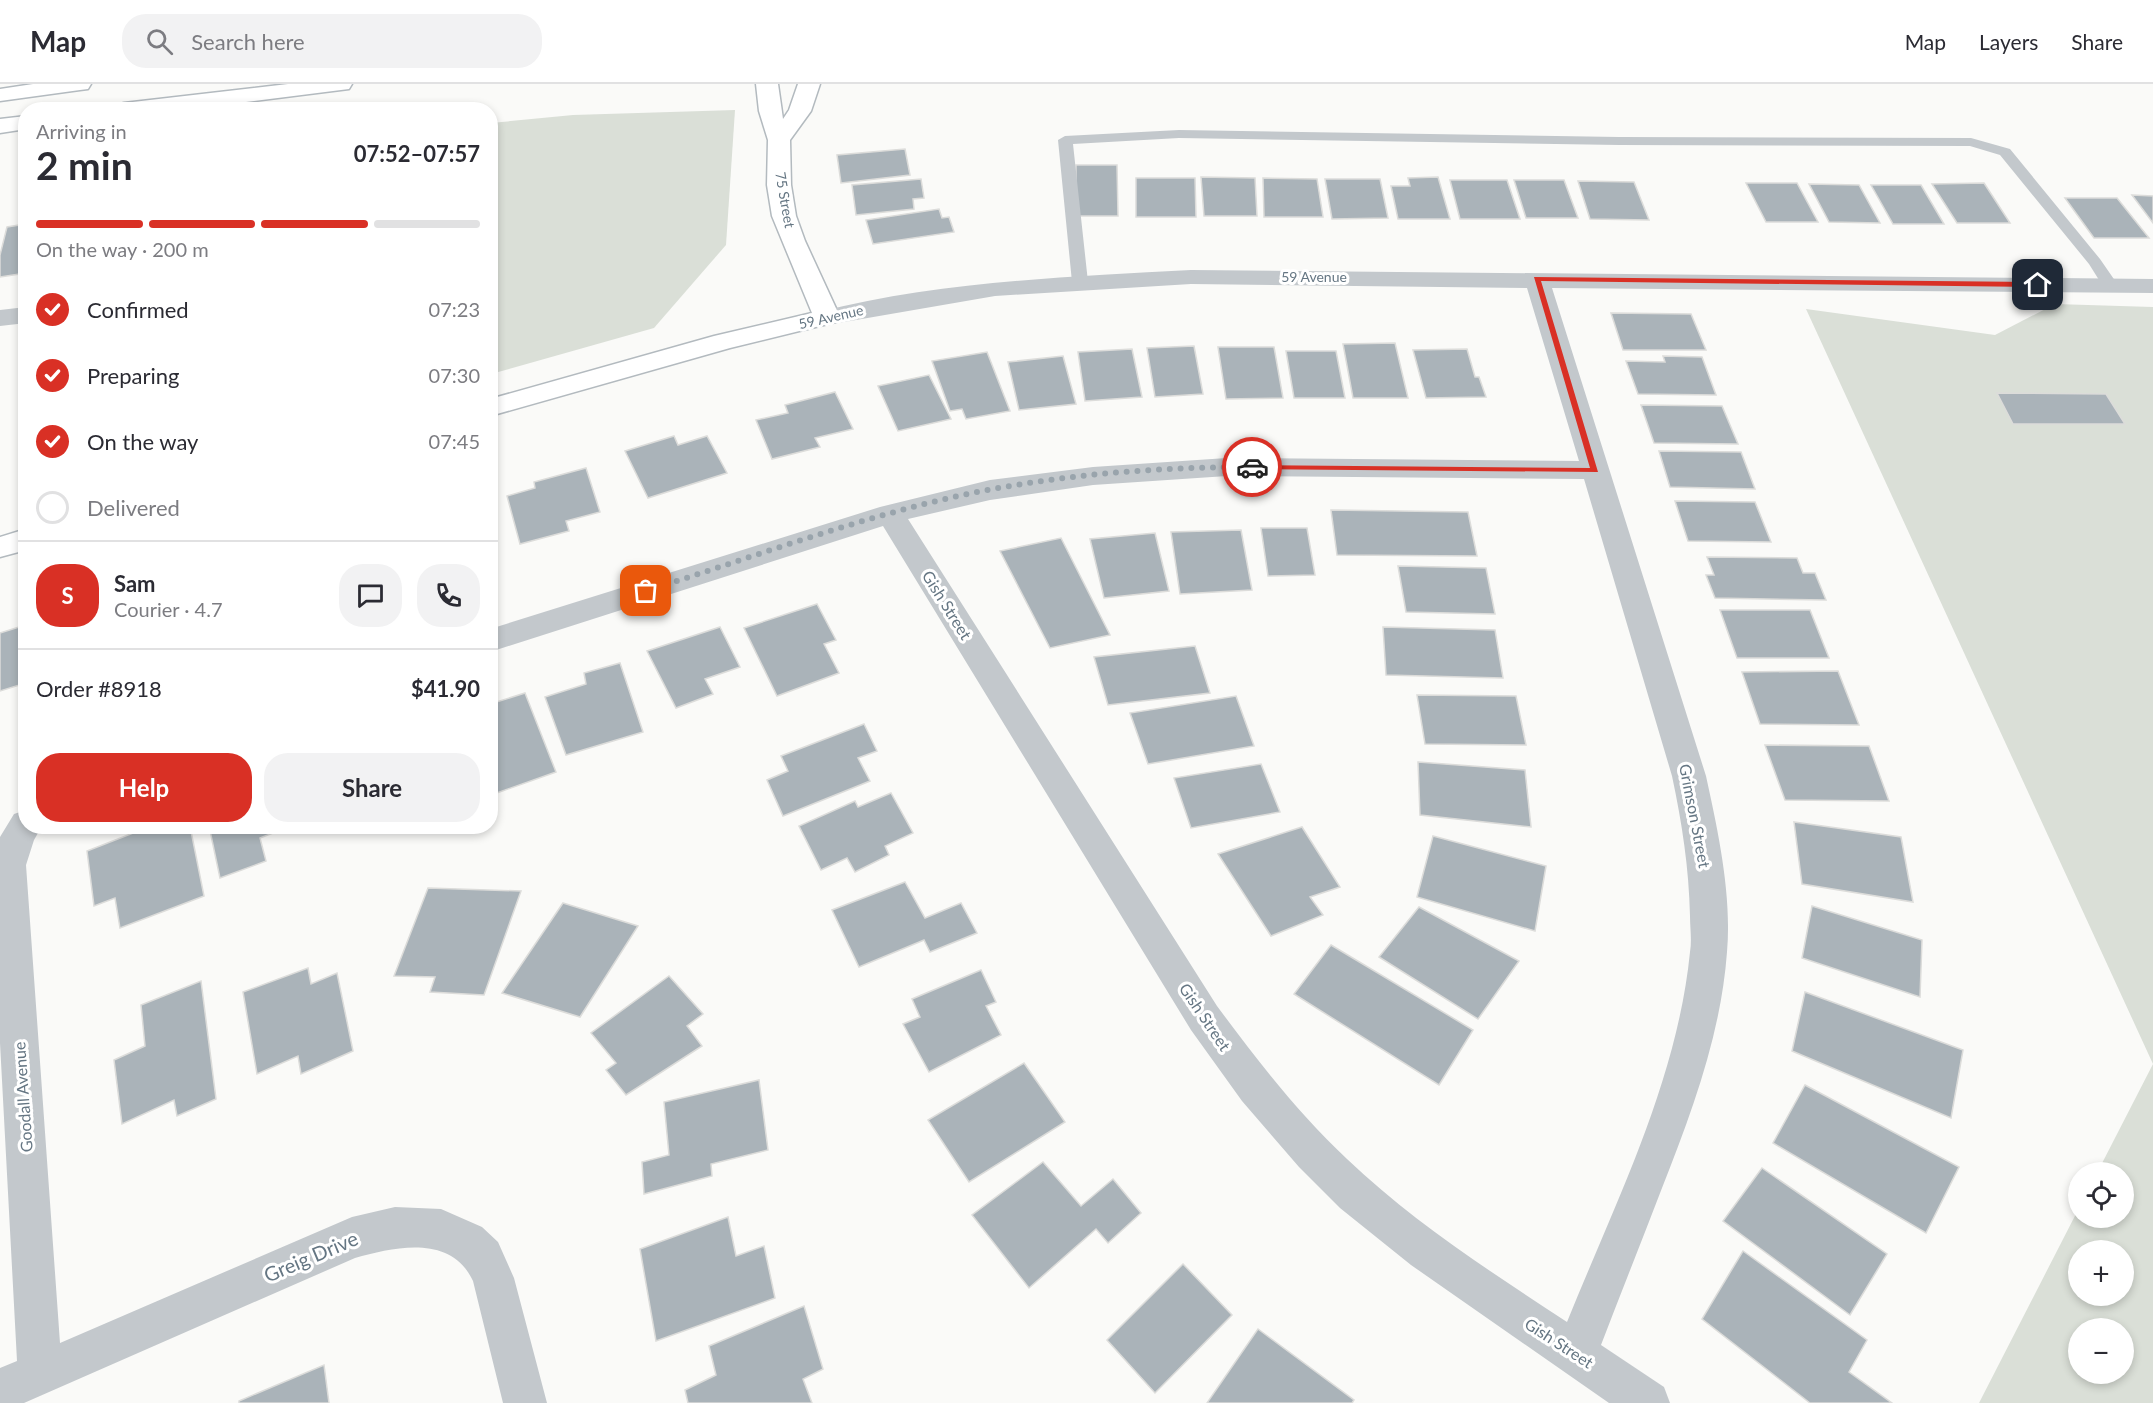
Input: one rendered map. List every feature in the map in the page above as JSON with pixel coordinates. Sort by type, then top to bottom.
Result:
[{"type":"street","points":[[0,94],[80,84]]},
{"type":"street","points":[[191,102],[341,84]]},
{"type":"street","name":"75 Street","points":[[767,84],[770,111],[778,140],[779,185],[784,216],[826,317]]},
{"type":"street","points":[[778,140],[800,111],[809,84]]},
{"type":"street","points":[[0,126],[18,123]]},
{"type":"street","name":"59 Avenue","points":[[498,406],[723,342],[826,317],[945,295],[1080,282],[1245,276],[2153,286]]},
{"type":"street","name":"Grimson Street","points":[[1537,279],[1689,776],[1700,826],[1707,876],[1709,951],[1696,1027],[1677,1099],[1576,1353]]},
{"type":"street","points":[[0,318],[18,316]]},
{"type":"street","points":[[498,638],[890,514],[990,490],[1093,476],[1165,470],[1274,467],[1595,471]]},
{"type":"street","name":"Gish Street","points":[[890,514],[1204,1018],[1251,1084],[1304,1145],[1354,1194],[1455,1272],[1648,1403]]},
{"type":"street","points":[[0,547],[18,541]]},
{"type":"street","name":"Goodall Avenue","points":[[19,834],[8,865],[40,1374]]},
{"type":"street","name":"Greig Drive","points":[[0,1391],[352,1238],[395,1227],[441,1229],[467,1242],[483,1257],[493,1278],[525,1403]]},
{"type":"lane","points":[[1080,282],[1065,140],[1179,134],[1619,141],[1971,142],[2005,152],[2095,262],[2110,285]]},
{"type":"shaded area","points":[[735,110],[726,245],[654,328],[498,372],[498,122],[573,115]]},
{"type":"shaded area","points":[[2055,304],[2153,307],[2153,1064],[1806,309],[1995,335]]},
{"type":"shaded area","points":[[2153,1064],[2153,1403],[1979,1403],[2069,1228],[2134,1228],[2134,1162],[2103,1162]]},
{"type":"building","points":[[905,149],[910,175],[841,183],[837,155]]},
{"type":"building","points":[[1076,165],[1117,165],[1118,216],[1076,216]]},
{"type":"building","points":[[1201,177],[1255,178],[1257,216],[1204,216]]},
{"type":"building","points":[[1438,177],[1450,219],[1398,219],[1391,186],[1410,186],[1408,178]]},
{"type":"building","points":[[1136,178],[1195,178],[1196,217],[1136,217]]},
{"type":"building","points":[[1263,178],[1317,179],[1323,217],[1264,217]]},
{"type":"building","points":[[921,179],[924,198],[913,199],[914,209],[856,215],[852,185]]},
{"type":"building","points":[[1325,179],[1380,179],[1388,218],[1332,219]]},
{"type":"building","points":[[1450,180],[1507,180],[1520,219],[1460,219]]},
{"type":"building","points":[[1514,180],[1564,180],[1578,218],[1526,218]]},
{"type":"building","points":[[1578,181],[1634,182],[1649,220],[1590,219]]},
{"type":"building","points":[[1746,183],[1797,183],[1818,222],[1766,222]]},
{"type":"building","points":[[1984,183],[2010,223],[1957,223],[1932,184]]},
{"type":"building","points":[[1809,184],[1859,185],[1880,223],[1829,222]]},
{"type":"building","points":[[1871,185],[1921,185],[1944,224],[1893,224]]},
{"type":"building","points":[[2132,195],[2153,196],[2153,223]]},
{"type":"building","points":[[2065,198],[2117,198],[2149,238],[2094,238]]},
{"type":"building","points":[[939,209],[942,218],[949,217],[954,232],[873,244],[866,220]]},
{"type":"building","points":[[18,225],[18,274],[0,277],[0,255],[7,227]]},
{"type":"building","points":[[1611,313],[1691,314],[1706,350],[1623,350]]},
{"type":"building","points":[[1395,343],[1408,398],[1353,398],[1343,344]]},
{"type":"building","points":[[1194,346],[1203,394],[1155,397],[1147,348]]},
{"type":"building","points":[[1218,347],[1274,347],[1283,398],[1226,399]]},
{"type":"building","points":[[1132,349],[1142,397],[1085,401],[1078,352]]},
{"type":"building","points":[[1467,349],[1475,377],[1479,377],[1486,397],[1426,398],[1413,350]]},
{"type":"building","points":[[1286,351],[1336,351],[1345,398],[1294,398]]},
{"type":"building","points":[[987,352],[1010,411],[966,419],[962,409],[950,411],[932,361]]},
{"type":"building","points":[[1063,356],[1076,404],[1019,410],[1008,362]]},
{"type":"building","points":[[1663,356],[1702,357],[1716,395],[1638,394],[1626,361],[1665,362]]},
{"type":"building","points":[[929,375],[951,419],[898,431],[878,386]]},
{"type":"building","points":[[835,392],[853,429],[815,438],[820,447],[772,459],[756,420],[788,413],[785,405]]},
{"type":"building","points":[[1997,393],[2106,394],[2125,424],[2013,424]]},
{"type":"building","points":[[1641,405],[1722,406],[1738,444],[1654,443]]},
{"type":"building","points":[[674,436],[678,445],[707,436],[727,473],[648,498],[625,451]]},
{"type":"building","points":[[1659,451],[1741,452],[1755,489],[1670,487]]},
{"type":"building","points":[[586,468],[600,512],[566,521],[569,531],[520,544],[507,496],[535,488],[534,482]]},
{"type":"building","points":[[1675,501],[1755,502],[1771,542],[1688,541]]},
{"type":"building","points":[[1331,510],[1468,512],[1477,556],[1337,555]]},
{"type":"building","points":[[1261,528],[1307,528],[1315,575],[1268,576]]},
{"type":"building","points":[[1241,530],[1252,590],[1180,594],[1171,532]]},
{"type":"building","points":[[1155,533],[1169,591],[1104,598],[1090,539]]},
{"type":"building","points":[[1061,538],[1110,635],[1050,648],[1000,551]]},
{"type":"building","points":[[1707,557],[1797,558],[1803,573],[1815,573],[1826,600],[1715,598],[1706,575],[1714,575]]},
{"type":"building","points":[[1398,566],[1486,568],[1495,614],[1406,612]]},
{"type":"building","points":[[817,604],[836,640],[824,644],[839,673],[777,696],[744,628]]},
{"type":"building","points":[[1720,610],[1810,610],[1829,658],[1737,658]]},
{"type":"building","points":[[18,627],[18,685],[0,691],[0,633]]},
{"type":"building","points":[[720,627],[740,667],[705,679],[713,694],[676,708],[647,651]]},
{"type":"building","points":[[1383,627],[1495,630],[1503,678],[1386,675]]},
{"type":"building","points":[[1195,646],[1210,693],[1108,705],[1094,657]]},
{"type":"building","points":[[620,663],[643,732],[566,755],[545,697],[586,684],[584,673]]},
{"type":"building","points":[[1838,671],[1859,725],[1760,724],[1742,672]]},
{"type":"building","points":[[525,693],[556,772],[498,793],[498,701]]},
{"type":"building","points":[[1417,695],[1516,696],[1526,745],[1425,744]]},
{"type":"building","points":[[1236,696],[1254,746],[1148,764],[1130,713]]},
{"type":"building","points":[[864,724],[877,751],[858,758],[870,781],[783,816],[767,780],[788,771],[781,756]]},
{"type":"building","points":[[1765,745],[1869,746],[1889,801],[1785,800]]},
{"type":"building","points":[[1418,762],[1525,770],[1531,827],[1420,815]]},
{"type":"building","points":[[1261,764],[1280,812],[1191,828],[1174,778]]},
{"type":"building","points":[[891,793],[913,833],[885,846],[889,855],[855,872],[847,858],[821,870],[799,826],[855,801],[858,807]]},
{"type":"building","points":[[1794,822],[1901,837],[1913,902],[1802,884]]},
{"type":"building","points":[[1302,827],[1340,887],[1310,897],[1323,915],[1271,936],[1218,854]]},
{"type":"building","points":[[131,834],[192,834],[204,896],[120,928],[115,898],[94,906],[87,851]]},
{"type":"building","points":[[211,834],[270,834],[260,838],[266,861],[220,878]]},
{"type":"building","points":[[1433,836],[1546,866],[1535,931],[1417,897]]},
{"type":"building","points":[[905,882],[925,918],[961,903],[977,933],[930,952],[924,940],[859,967],[832,910]]},
{"type":"building","points":[[428,888],[521,891],[484,995],[430,992],[435,977],[394,976]]},
{"type":"building","points":[[563,903],[638,926],[580,1017],[502,993]]},
{"type":"building","points":[[1812,906],[1922,940],[1920,997],[1802,958]]},
{"type":"building","points":[[1419,907],[1519,961],[1478,1019],[1379,957]]},
{"type":"building","points":[[1331,945],[1473,1030],[1439,1085],[1294,994]]},
{"type":"building","points":[[308,968],[311,984],[337,973],[353,1051],[301,1074],[298,1056],[257,1074],[243,992]]},
{"type":"building","points":[[981,970],[996,1002],[986,1006],[1001,1035],[929,1072],[903,1024],[920,1017],[912,999]]},
{"type":"building","points":[[669,976],[703,1014],[687,1026],[702,1046],[626,1095],[606,1070],[616,1063],[591,1033]]},
{"type":"building","points":[[201,981],[216,1099],[177,1116],[174,1100],[122,1124],[114,1060],[145,1046],[141,1005]]},
{"type":"building","points":[[1805,992],[1963,1050],[1951,1118],[1792,1051]]},
{"type":"building","points":[[1024,1063],[1065,1122],[969,1182],[928,1120]]},
{"type":"building","points":[[759,1080],[768,1150],[711,1164],[712,1176],[644,1194],[642,1162],[669,1155],[664,1102]]},
{"type":"building","points":[[1805,1085],[1959,1167],[1926,1233],[1773,1143]]},
{"type":"building","points":[[1043,1162],[1081,1206],[1113,1179],[1141,1213],[1108,1243],[1096,1229],[1029,1288],[972,1215]]},
{"type":"building","points":[[1762,1168],[1887,1254],[1850,1315],[1723,1221]]},
{"type":"building","points":[[728,1217],[736,1256],[764,1246],[775,1298],[656,1341],[640,1249]]},
{"type":"building","points":[[1743,1251],[1867,1340],[1849,1372],[1892,1403],[1810,1403],[1702,1319]]},
{"type":"building","points":[[1183,1264],[1232,1315],[1155,1393],[1107,1340]]},
{"type":"building","points":[[804,1306],[823,1369],[803,1379],[812,1403],[688,1403],[685,1390],[716,1375],[709,1346]]},
{"type":"building","points":[[1258,1329],[1354,1400],[1352,1403],[1207,1403]]},
{"type":"building","points":[[324,1365],[329,1403],[239,1403],[239,1401]]},
{"type":"way so far","points":[[646,591],[890,514],[990,490],[1093,476],[1165,470],[1252,467]]},
{"type":"route","points":[[1252,467],[1595,471],[1537,279],[2038,285]]}]
